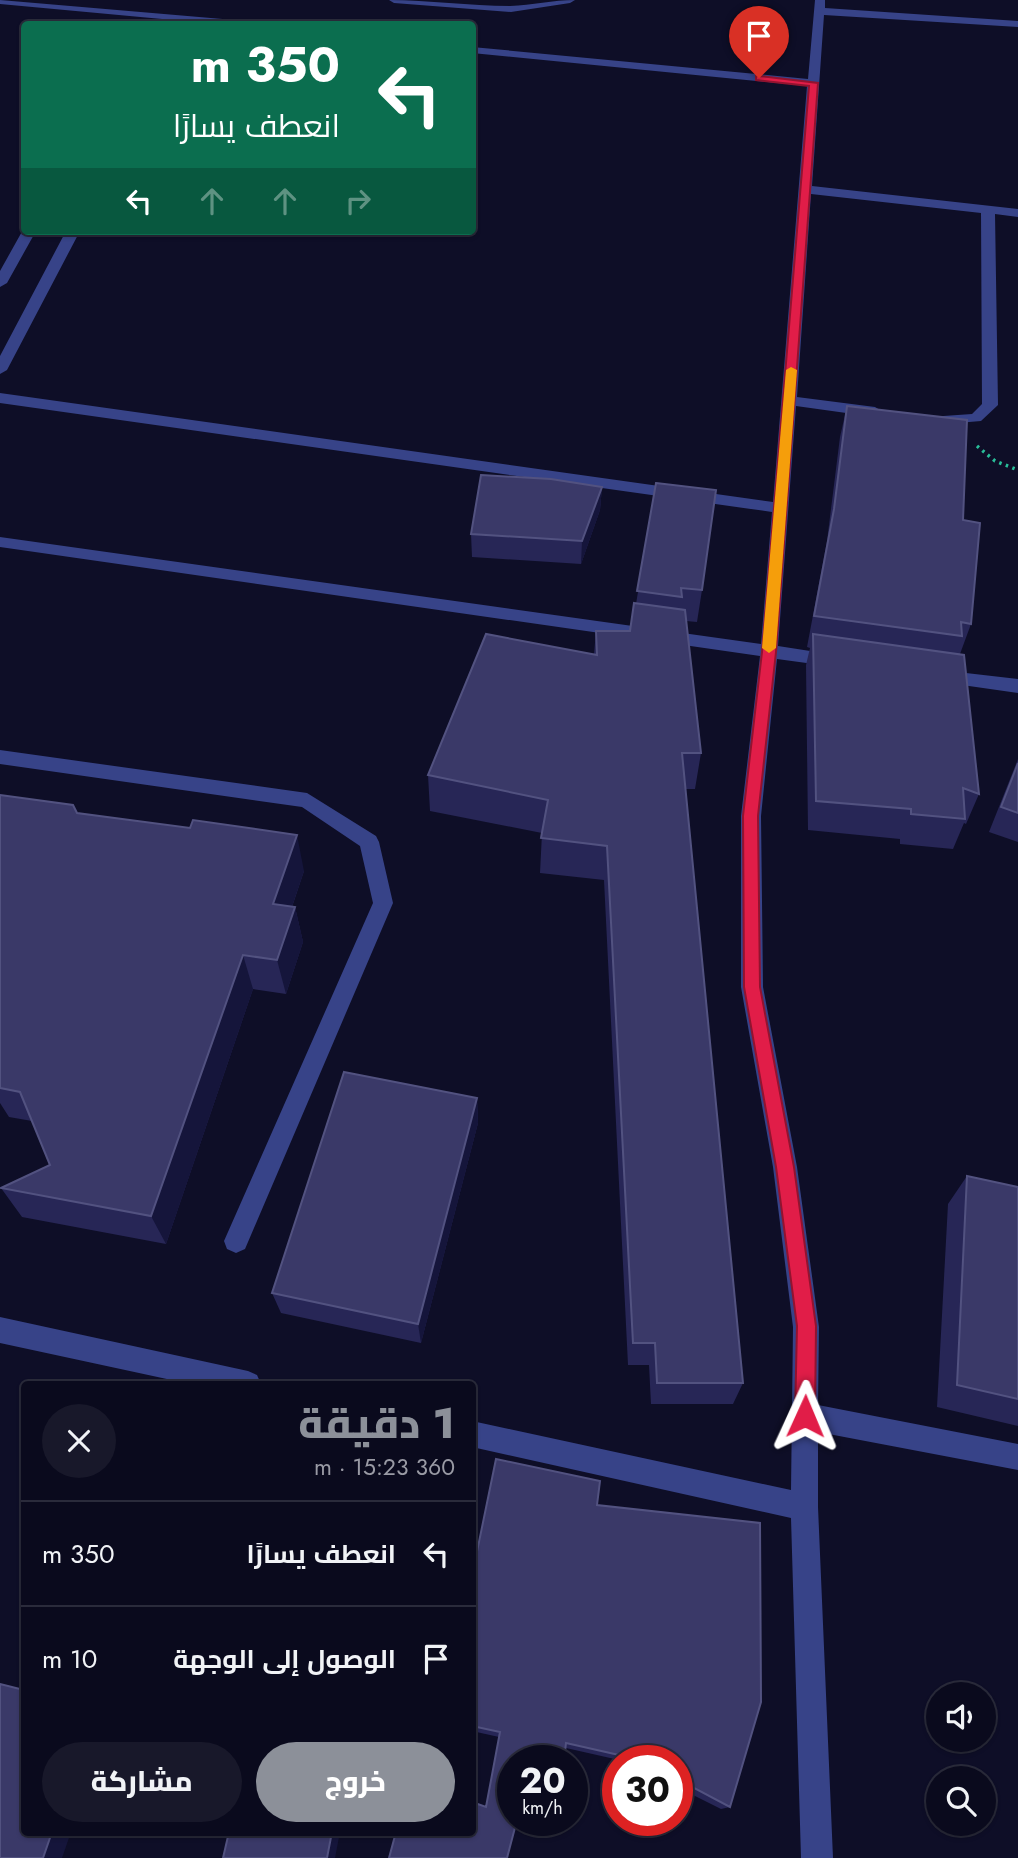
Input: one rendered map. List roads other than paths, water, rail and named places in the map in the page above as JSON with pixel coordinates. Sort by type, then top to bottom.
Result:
[{"type":"street","points":[[394,0],[511,9],[570,0]]},
{"type":"street","points":[[0,1],[149,20],[184,21]]},
{"type":"street","points":[[817,1858],[804,1507],[806,1326],[785,1167],[752,987],[751,816],[769,652],[820,6],[1018,24]]},
{"type":"street","points":[[476,50],[814,83]]},
{"type":"street","points":[[806,190],[1018,213]]},
{"type":"street","points":[[917,418],[943,421],[976,418],[990,405],[988,209]]},
{"type":"street","points":[[0,283],[27,235]]},
{"type":"street","points":[[0,370],[71,235]]},
{"type":"street","points":[[0,398],[780,508]]},
{"type":"street","points":[[789,401],[891,415]]},
{"type":"street","points":[[0,542],[852,663]]},
{"type":"street","points":[[921,673],[1018,686]]},
{"type":"street","points":[[0,757],[307,800],[369,842],[383,904],[236,1241]]},
{"type":"street","points":[[0,1329],[234,1381]]},
{"type":"street","points":[[805,1416],[1018,1457]]},
{"type":"street","points":[[476,1435],[804,1507]]}]
